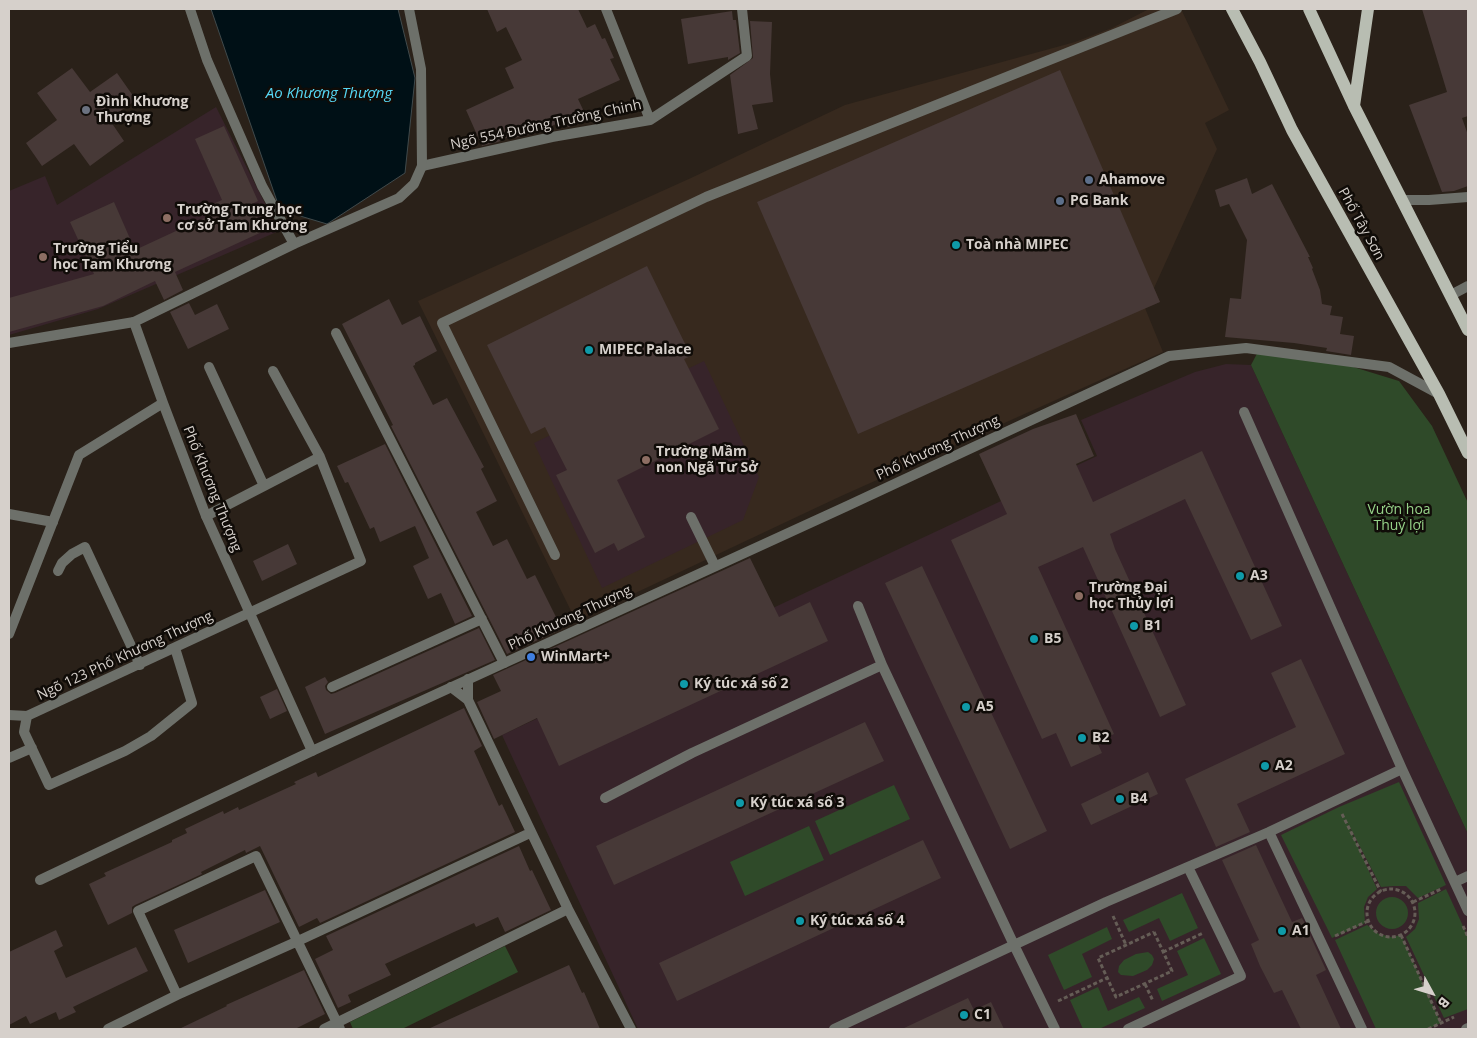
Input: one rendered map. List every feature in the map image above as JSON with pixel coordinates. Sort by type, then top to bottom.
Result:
[{"type":"main road","name":"Phố Tây Sơn","points":[[1232,9],[1260,62],[1292,130],[1439,394],[1468,453]]},
{"type":"main road","points":[[1309,9],[1354,106],[1468,330]]},
{"type":"main road","points":[[1354,106],[1368,9]]},
{"type":"street","points":[[190,9],[207,60],[262,186],[294,244]]},
{"type":"street","points":[[9,344],[134,322],[294,244],[399,198],[414,184],[422,166],[421,70],[409,9]]},
{"type":"street","name":"Ngõ 554 Đường Trường Chinh","points":[[422,166],[552,137],[650,120],[606,9]]},
{"type":"street","points":[[650,120],[747,56],[742,9]]},
{"type":"street","points":[[554,555],[442,323],[706,197],[1177,9]]},
{"type":"street","points":[[1401,200],[1468,197]]},
{"type":"street","points":[[1451,295],[1468,286]]},
{"type":"street","name":"Phố Khương Thượng","points":[[134,322],[162,403],[206,516],[312,751],[1169,356],[1246,348],[1389,367],[1439,394]]},
{"type":"street","points":[[336,333],[504,663]]},
{"type":"street","points":[[209,367],[264,486]]},
{"type":"street","points":[[206,516],[320,457],[273,371]]},
{"type":"street","points":[[9,634],[79,455],[162,403]]},
{"type":"street","points":[[1244,412],[1402,769],[1468,911]]},
{"type":"street","name":"Ngõ 123 Phố Khương Thượng","points":[[9,715],[27,716],[361,561],[320,457]]},
{"type":"street","points":[[9,514],[52,522]]},
{"type":"street","points":[[691,517],[715,566]]},
{"type":"street","points":[[58,571],[62,563],[72,554],[85,547],[140,665]]},
{"type":"street","points":[[858,606],[882,665],[1055,1029]]},
{"type":"street","points":[[332,686],[482,619]]},
{"type":"street","points":[[27,716],[24,732],[49,785],[125,751],[151,736],[192,703],[174,648]]},
{"type":"street","points":[[605,798],[692,753],[882,665]]},
{"type":"street","points":[[468,679],[468,700],[530,833],[631,1029]]},
{"type":"street","points":[[451,687],[468,700]]},
{"type":"street","points":[[9,758],[32,748]]},
{"type":"street","points":[[40,880],[312,751]]},
{"type":"street","points":[[834,1029],[1106,902],[1269,832],[1402,769]]},
{"type":"street","points":[[1269,832],[1362,1029]]},
{"type":"street","points":[[108,1029],[530,833]]},
{"type":"street","points":[[178,995],[138,911],[256,856],[339,1026]]},
{"type":"street","points":[[1128,1029],[1241,976],[1188,867]]},
{"type":"street","points":[[1455,882],[1468,876]]},
{"type":"street","points":[[324,1029],[339,1026],[568,909]]},
{"type":"path","points":[[1339,807],[1381,892]]},
{"type":"path","points":[[1413,902],[1455,882]]},
{"type":"path","points":[[1392,889],[1399,890],[1406,894],[1413,902],[1416,915],[1414,923],[1409,930],[1394,938],[1378,934],[1368,921],[1368,906],[1372,899],[1381,892],[1392,889]]},
{"type":"path","points":[[1106,902],[1126,945]]},
{"type":"path","points":[[1332,938],[1368,921]]},
{"type":"path","points":[[1163,952],[1218,926]]},
{"type":"path","points":[[1154,932],[1163,952],[1172,971],[1116,997],[1098,958],[1154,932]]},
{"type":"path","points":[[1401,935],[1441,1022]]},
{"type":"path","points":[[1044,1007],[1107,978]]},
{"type":"path","points":[[1428,1029],[1459,1014]]},
{"type":"shaded area","points":[[1149,9],[1181,9],[1229,110],[1205,123],[1217,149],[1154,288],[1160,302],[1145,308],[1163,352],[839,497],[576,621],[418,301],[691,178],[845,105],[1075,42],[1112,28]]},
{"type":"shaded area","name":"Trường Trung học cơ sở Tam Khương","points":[[216,107],[279,231],[98,309],[9,335],[9,191],[45,176],[57,205]]},
{"type":"shaded area","name":"Trường Mầm non Ngã Tư Sở","points":[[704,361],[759,477],[743,520],[602,588],[534,443]]},
{"type":"shaded area","name":"Trường Đại học Thủy lợi","points":[[1226,364],[1251,365],[1468,834],[1468,1029],[638,1029],[502,735],[1097,456],[1081,420],[1195,372]]},
{"type":"green space","name":"Vườn hoa Thuỷ lợi","points":[[1261,346],[1337,362],[1399,381],[1432,426],[1468,503],[1468,834],[1251,365]]},
{"type":"green space","points":[[1399,782],[1446,885],[1418,898],[1406,886],[1381,887],[1346,820],[1377,889],[1368,897],[1364,907],[1365,923],[1332,938],[1281,835],[1339,807]]},
{"type":"green space","points":[[894,785],[910,819],[830,855],[815,821]]},
{"type":"green space","points":[[809,826],[824,860],[745,896],[730,862]]},
{"type":"green space","points":[[1446,889],[1468,937],[1468,1009],[1444,1018],[1406,937],[1415,929],[1419,919],[1418,903]]},
{"type":"green space","points":[[1182,893],[1198,928],[1170,941],[1159,918],[1129,932],[1123,920]]},
{"type":"green space","points":[[1392,897],[1398,898],[1403,902],[1407,907],[1407,919],[1403,924],[1398,928],[1392,929],[1386,928],[1381,924],[1377,919],[1376,913],[1377,907],[1381,902],[1386,898]]},
{"type":"green space","points":[[1367,925],[1379,934],[1391,937],[1401,935],[1441,1023],[1428,1029],[1376,1029],[1335,940]]},
{"type":"green space","points":[[1107,927],[1112,939],[1082,954],[1092,977],[1064,990],[1048,955]]},
{"type":"green space","points":[[1204,938],[1221,974],[1162,1001],[1157,989],[1188,975],[1177,951]]},
{"type":"green space","points":[[505,946],[518,972],[402,1029],[353,1029],[350,1022]]},
{"type":"green space","points":[[1148,952],[1154,959],[1152,965],[1147,970],[1133,976],[1121,975],[1118,972],[1119,966],[1124,960],[1136,954]]},
{"type":"green space","points":[[1098,987],[1108,1011],[1139,997],[1145,1008],[1099,1029],[1083,1029],[1070,1000]]},
{"type":"water","name":"Ao Khương Thượng","points":[[211,9],[398,9],[415,78],[405,173],[327,224],[280,210]]},
{"type":"building","points":[[487,9],[578,9],[587,28],[595,24],[602,39],[605,38],[614,58],[610,59],[620,80],[578,99],[588,120],[568,127],[565,120],[536,133],[514,138],[513,135],[498,142],[482,146],[466,110],[514,88],[505,68],[522,60],[506,27],[497,32]]},
{"type":"building","points":[[1422,9],[1468,9],[1468,116],[1462,118],[1468,135],[1468,186],[1454,191],[1442,192],[1409,105],[1447,92]]},
{"type":"building","points":[[732,11],[733,20],[736,20],[740,53],[728,60],[728,57],[688,64],[681,19]]},
{"type":"building","points":[[750,21],[772,22],[770,74],[773,102],[752,105],[758,129],[738,134],[730,75],[753,58]]},
{"type":"building","name":"Đình Khương Thượng","points":[[72,68],[90,92],[117,73],[136,100],[109,119],[124,141],[90,166],[74,144],[42,166],[26,143],[57,120],[37,93]]},
{"type":"building","name":"Toà nhà MIPEC","points":[[1060,70],[1160,302],[858,434],[757,202]]},
{"type":"building","points":[[224,126],[258,201],[252,204],[264,231],[175,272],[183,290],[164,300],[155,281],[103,306],[9,332],[9,298],[94,274],[70,222],[114,202],[135,250],[217,212],[213,204],[222,200],[195,139]]},
{"type":"building","points":[[1247,178],[1252,194],[1272,184],[1310,257],[1308,257],[1320,290],[1322,304],[1332,306],[1330,315],[1343,317],[1340,334],[1354,336],[1351,355],[1326,351],[1327,348],[1294,343],[1225,337],[1230,298],[1241,299],[1247,240],[1229,204],[1220,207],[1215,190]]},
{"type":"building","points":[[647,266],[691,356],[684,359],[719,429],[617,480],[645,537],[618,551],[614,543],[595,553],[556,475],[567,470],[545,427],[531,434],[487,345]]},
{"type":"building","points":[[389,299],[402,325],[420,316],[437,351],[413,366],[433,405],[447,398],[484,467],[481,469],[497,501],[476,512],[493,546],[507,539],[527,579],[535,575],[562,629],[507,654],[391,426],[393,425],[342,324]]},
{"type":"building","points":[[189,303],[195,315],[217,304],[229,329],[188,349],[170,312]]},
{"type":"building","points":[[1076,414],[1094,456],[1076,464],[1093,502],[1202,451],[1282,626],[1251,640],[1185,499],[1110,534],[1115,549],[1186,705],[1160,717],[1083,547],[1038,567],[1114,734],[1097,742],[1102,753],[1071,767],[1056,733],[1042,739],[951,540],[1007,514],[979,454],[1033,429]]},
{"type":"building","points":[[385,444],[472,616],[455,624],[441,593],[428,599],[413,566],[429,558],[415,526],[380,542],[374,527],[370,529],[348,482],[345,483],[337,466]]},
{"type":"building","points":[[288,544],[297,564],[262,581],[253,561]]},
{"type":"building","points":[[750,558],[779,617],[810,602],[828,641],[559,766],[537,718],[494,739],[477,702],[501,691],[493,675]]},
{"type":"building","name":"A5","points":[[922,566],[1047,831],[1010,849],[885,583]]},
{"type":"building","points":[[479,628],[495,660],[325,734],[305,687],[325,677],[328,682],[325,686],[326,690],[331,694],[335,693]]},
{"type":"building","name":"A2","points":[[1301,659],[1345,754],[1237,804],[1250,832],[1216,847],[1185,779],[1296,727],[1271,673]]},
{"type":"building","points":[[277,689],[287,711],[270,719],[260,697]]},
{"type":"building","points":[[464,708],[482,746],[474,751],[499,806],[502,804],[515,832],[320,923],[317,918],[299,927],[260,846],[246,853],[245,850],[201,872],[202,874],[135,905],[132,907],[132,913],[108,925],[89,884],[106,876],[104,873],[172,842],[172,840],[187,833],[185,829],[223,811],[224,814],[238,807],[239,810],[296,784],[294,782],[316,772],[318,777]]},
{"type":"building","name":"Ký túc xá số 3","points":[[865,722],[884,761],[614,885],[596,846]]},
{"type":"building","name":"B4","points":[[1148,772],[1158,794],[1091,825],[1081,804]]},
{"type":"building","name":"Ký túc xá số 4","points":[[923,840],[941,878],[677,1001],[659,963]]},
{"type":"building","name":"A1","points":[[1256,845],[1292,922],[1302,918],[1304,922],[1326,970],[1316,975],[1341,1029],[1301,1029],[1282,990],[1274,993],[1260,966],[1251,944],[1259,940],[1222,860]]},
{"type":"building","points":[[519,846],[551,910],[505,932],[498,917],[476,927],[474,923],[454,932],[385,964],[391,975],[348,995],[351,1002],[338,1008],[315,959],[333,950],[326,936]]},
{"type":"building","points":[[265,890],[280,922],[188,963],[174,930]]},
{"type":"building","points":[[56,930],[63,946],[54,951],[66,978],[136,947],[148,971],[73,1007],[76,1012],[59,1020],[56,1012],[30,1024],[26,1016],[9,1025],[9,952]]},
{"type":"building","points":[[569,965],[582,993],[584,992],[600,1029],[428,1029]]},
{"type":"building","points":[[304,970],[325,1014],[295,1029],[179,1029],[226,1005]]},
{"type":"building","name":"C1","points":[[968,998],[974,1010],[991,1002],[1004,1029],[902,1029]]},
{"type":"place","name":"Đình Khương Thượng","points":[[86,110]]},
{"type":"place","name":"Ahamove","points":[[1089,180]]},
{"type":"place","name":"PG Bank","points":[[1060,201]]},
{"type":"place","name":"Trường Trung học cơ sở Tam Khương","points":[[167,218]]},
{"type":"place","name":"Toà nhà MIPEC","points":[[956,245]]},
{"type":"place","name":"Trường Tiểu học Tam Khương","points":[[43,257]]},
{"type":"place","name":"MIPEC Palace","points":[[589,350]]},
{"type":"place","name":"Trường Mầm non Ngã Tư Sở","points":[[646,460]]},
{"type":"place","name":"A3","points":[[1240,576]]},
{"type":"place","name":"Trường Đại học Thủy lợi","points":[[1079,596]]},
{"type":"place","name":"B1","points":[[1134,626]]},
{"type":"place","name":"B5","points":[[1034,639]]},
{"type":"place","name":"WinMart+","points":[[531,657]]},
{"type":"place","name":"Ký túc xá số 2","points":[[684,684]]},
{"type":"place","name":"A5","points":[[966,707]]},
{"type":"place","name":"B2","points":[[1082,738]]},
{"type":"place","name":"A2","points":[[1265,766]]},
{"type":"place","name":"B4","points":[[1120,799]]},
{"type":"place","name":"Ký túc xá số 3","points":[[740,803]]},
{"type":"place","name":"Ký túc xá số 4","points":[[800,921]]},
{"type":"place","name":"A1","points":[[1282,931]]},
{"type":"place","name":"C1","points":[[964,1015]]}]
